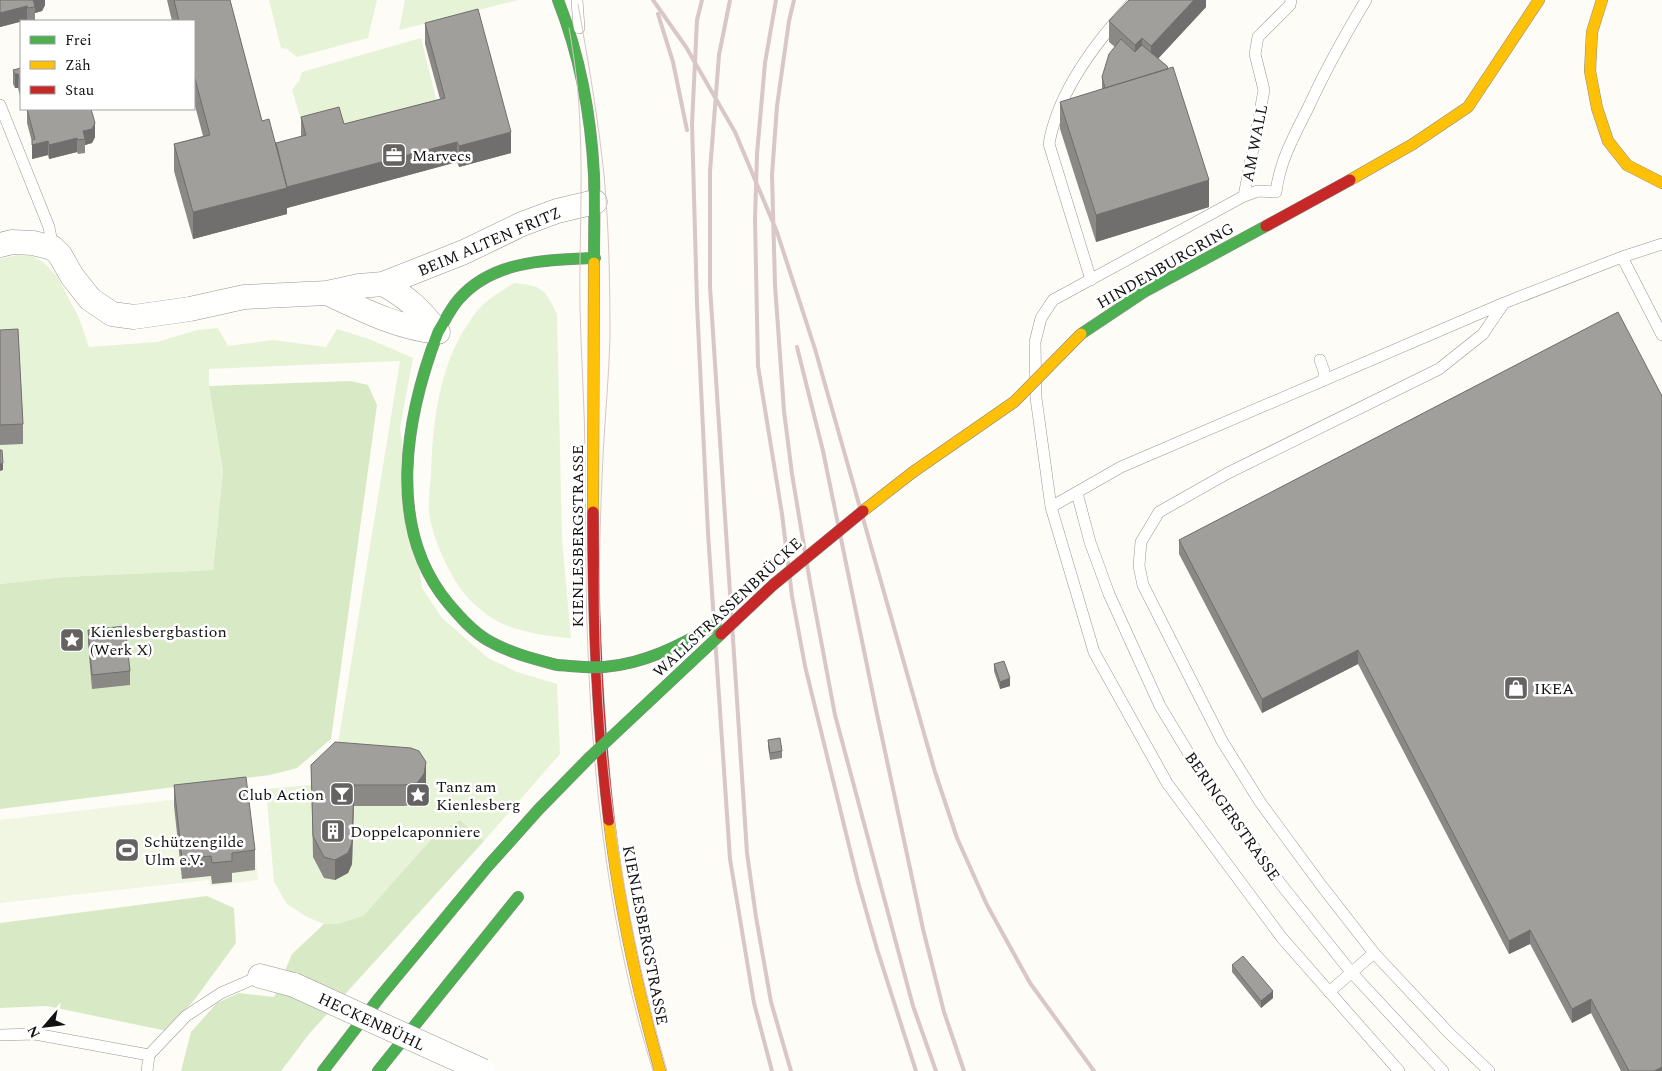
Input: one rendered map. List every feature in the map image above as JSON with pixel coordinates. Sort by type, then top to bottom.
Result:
[{"type":"main road","name":"KIENLESBERGSTRASSE","points":[[558,0],[580,63],[591,139],[595,202],[593,597],[594,648],[600,736],[611,845],[622,908],[644,1017],[660,1071]]},
{"type":"main road","name":"HINDENBURGRING","points":[[1014,402],[1081,334],[1144,292],[1350,180],[1413,144],[1468,107],[1539,0]]},
{"type":"main road","points":[[1602,0],[1592,32],[1590,71],[1597,108],[1608,140],[1627,165],[1662,183]]},
{"type":"main road","points":[[595,258],[508,266],[479,281],[459,299],[438,332],[421,379],[415,408],[408,483],[410,516],[418,551],[438,592],[457,616],[485,638],[519,654],[557,665],[590,667],[611,666],[656,656],[694,638],[773,585]]},
{"type":"main road","name":"WALLSTRASSENBRÜCKE","points":[[323,1071],[379,998],[488,866],[539,809],[590,757],[773,585],[838,530],[913,472],[1014,402]]},
{"type":"main road","points":[[378,1071],[518,897]]},
{"type":"street","name":"BEIM ALTEN FRITZ","points":[[53,248],[90,299],[112,314],[134,318],[190,309],[244,297],[327,293],[358,286],[383,284],[464,252],[522,224],[557,211],[595,202]]},
{"type":"street","points":[[0,245],[12,242],[33,243],[53,248]]},
{"type":"street","name":"BEIM ALTEN FRITZ","points":[[383,284],[416,305],[438,332]]},
{"type":"street","name":"BEIM ALTEN FRITZ","points":[[327,293],[394,323],[438,332]]},
{"type":"street","name":"HECKENBÜHL","points":[[260,976],[294,985],[483,1071]]},
{"type":"lane","points":[[564,0],[569,28]]},
{"type":"lane","points":[[577,0],[580,63]]},
{"type":"lane","points":[[1091,280],[1049,144],[1052,123],[1081,65],[1110,26],[1135,0]]},
{"type":"lane","name":"AM WALL","points":[[1244,196],[1264,90],[1255,54],[1258,37],[1290,5],[1291,0]]},
{"type":"lane","name":"BERINGERSTRASSE","points":[[1366,0],[1337,49],[1295,133],[1279,171],[1276,192],[1258,191],[1244,196],[1053,300],[1041,318],[1035,342],[1036,398],[1051,507],[1094,652],[1167,783],[1282,938],[1399,1071]]},
{"type":"lane","points":[[0,105],[50,227],[53,248]]},
{"type":"lane","points":[[1051,507],[1121,467],[1504,304],[1622,257],[1662,244]]},
{"type":"lane","points":[[1622,257],[1662,335]]},
{"type":"lane","points":[[1490,1071],[1449,1033],[1374,953],[1260,802],[1222,741],[1143,585],[1138,566],[1141,542],[1159,512],[1228,473],[1439,369],[1483,334],[1504,304]]},
{"type":"lane","points":[[1320,360],[1324,371],[1324,380]]},
{"type":"lane","name":"BERINGERSTRASSE","points":[[1077,493],[1090,542],[1108,594],[1160,706],[1203,777],[1280,882],[1351,972],[1444,1071]]},
{"type":"lane","points":[[1329,992],[1374,953]]},
{"type":"lane","points":[[148,1071],[149,1056],[186,1016],[221,993],[260,976]]},
{"type":"lane","points":[[0,1036],[35,1034],[149,1056]]},
{"type":"green space","points":[[269,0],[377,0],[368,38],[297,57],[287,49],[281,48]]},
{"type":"green space","points":[[405,0],[518,0],[399,30]]},
{"type":"green space","points":[[421,38],[440,115],[304,130],[292,90],[299,81],[302,72]]},
{"type":"green space","points":[[17,255],[32,256],[43,262],[57,276],[79,318],[89,347],[157,342],[197,330],[218,328],[228,346],[273,340],[326,347],[337,329],[369,339],[413,358],[400,428],[422,588],[442,618],[488,658],[517,672],[557,684],[560,754],[484,841],[459,821],[435,835],[363,916],[337,924],[324,924],[307,917],[287,904],[274,882],[266,789],[311,785],[354,806],[417,804],[424,795],[426,782],[335,762],[400,361],[209,369],[209,386],[223,471],[213,570],[64,577],[0,584],[0,259]]},
{"type":"green space","points":[[514,283],[531,285],[542,290],[557,314],[562,539],[571,638],[544,635],[513,628],[494,619],[473,603],[458,585],[445,561],[434,535],[429,512],[434,431],[441,388],[447,367],[465,328],[478,310],[490,299]]},
{"type":"green space","points":[[351,381],[368,385],[377,405],[331,739],[297,768],[270,775],[0,809],[0,584],[64,577],[213,570],[223,471],[209,386]]},
{"type":"green space","name":"Schützengilde Ulm e.V.","points":[[248,791],[258,880],[211,886],[208,880],[0,903],[0,820]]},
{"type":"green space","points":[[460,820],[484,841],[309,1034],[281,1071],[181,1071],[191,1032],[217,1003],[239,993],[274,997],[292,954],[324,924],[337,924],[363,916],[435,835]]},
{"type":"green space","points":[[207,896],[234,908],[236,943],[195,999],[167,1031],[47,1006],[0,1008],[0,923]]},
{"type":"building","points":[[0,0],[33,0],[35,7],[28,8],[27,6],[0,13]]},
{"type":"building","points":[[174,0],[230,0],[262,121],[269,119],[287,188],[193,212],[174,144],[210,135],[195,79],[195,20],[179,20]]},
{"type":"building","points":[[1129,0],[1194,0],[1151,46],[1142,38],[1135,45],[1109,21]]},
{"type":"building","points":[[478,9],[511,132],[459,146],[457,142],[287,187],[276,143],[306,135],[301,117],[339,107],[344,124],[445,98],[425,23]]},
{"type":"building","points":[[1121,39],[1135,52],[1142,45],[1167,66],[1168,69],[1105,88],[1102,77],[1109,54]]},
{"type":"building","points":[[1173,67],[1209,180],[1096,215],[1060,102]]},
{"type":"building","points":[[20,68],[20,82],[18,74],[15,74],[13,70]]},
{"type":"building","points":[[27,110],[91,110],[95,123],[92,129],[83,131],[85,139],[78,140],[77,138],[49,145],[48,141],[32,145],[32,140],[35,139]]},
{"type":"building","name":"IKEA","points":[[1618,312],[1662,396],[1662,1067],[1654,1071],[1629,1071],[1591,999],[1572,1009],[1530,930],[1509,941],[1358,650],[1262,699],[1179,540]]},
{"type":"building","points":[[18,329],[23,424],[0,425],[0,330]]},
{"type":"building","points":[[0,450],[2,450],[3,463],[0,464]]},
{"type":"building","points":[[125,626],[130,671],[92,675],[88,630]]},
{"type":"building","points":[[1004,661],[1010,678],[1000,682],[994,664]]},
{"type":"building","points":[[780,738],[782,751],[770,753],[768,740]]},
{"type":"building","name":"Doppelcaponniere","points":[[335,742],[411,748],[419,751],[426,762],[424,774],[417,783],[404,785],[354,785],[352,843],[348,853],[335,860],[324,857],[313,836],[311,765]]},
{"type":"building","name":"Schützengilde Ulm e.V.","points":[[246,777],[255,850],[232,853],[232,861],[212,863],[211,856],[182,859],[174,785]]},
{"type":"building","points":[[1243,956],[1273,991],[1261,1001],[1232,965]]},
{"type":"tram line","points":[[578,4],[602,153],[609,256],[610,337],[599,574],[602,699],[612,806],[629,913],[640,966],[667,1071]]},
{"type":"tram line","points":[[569,28],[578,90],[581,150],[580,307],[585,441],[586,602],[594,756],[615,916],[638,1020],[653,1071]]},
{"type":"railway","points":[[653,0],[686,47],[735,132],[777,232],[815,349],[935,772],[957,838],[987,905],[1030,983],[1094,1071]]},
{"type":"railway","points":[[702,0],[697,20],[692,124],[697,304],[708,533],[730,859],[754,1003],[772,1071]]},
{"type":"railway","points":[[730,0],[719,55],[710,171],[710,287],[747,853],[771,1002],[791,1071]]},
{"type":"railway","points":[[776,0],[765,63],[757,154],[755,219],[758,366],[782,514],[792,596],[805,666],[858,882],[916,1071]]},
{"type":"railway","points":[[794,0],[789,21],[777,106],[772,175],[775,285],[784,411],[792,474],[835,715],[913,1006],[936,1071]]},
{"type":"railway","points":[[658,14],[673,62],[687,130]]},
{"type":"railway","points":[[797,347],[823,451],[923,929],[944,1012],[964,1071]]},
{"type":"traffic: fast","points":[[558,0],[578,64],[587,108],[594,175],[594,263]]},
{"type":"traffic: fast","points":[[1081,334],[1144,292],[1266,226]]},
{"type":"traffic: fast","points":[[438,332],[459,299],[488,276],[504,269],[522,265],[558,260],[595,258]]},
{"type":"traffic: fast","points":[[438,332],[417,399],[410,435],[407,471],[409,506],[415,540],[428,573],[448,603],[472,629],[505,649],[557,665]]},
{"type":"traffic: fast","points":[[557,665],[598,667],[634,662],[676,646],[716,624]]},
{"type":"traffic: fast","points":[[488,866],[539,809],[590,757],[721,634]]},
{"type":"traffic: fast","points":[[323,1071],[379,998],[488,866]]},
{"type":"traffic: fast","points":[[378,1071],[518,897]]},
{"type":"traffic: slow","points":[[1350,180],[1413,144],[1468,107],[1539,0]]},
{"type":"traffic: slow","points":[[1602,0],[1592,32],[1590,71],[1597,108],[1608,141],[1627,165],[1662,183]]},
{"type":"traffic: slow","points":[[593,512],[594,263]]},
{"type":"traffic: slow","points":[[863,511],[913,472],[1014,402],[1081,334]]},
{"type":"traffic: slow","points":[[609,820],[618,884],[630,947],[660,1071]]},
{"type":"traffic: jam","points":[[1266,226],[1350,180]]},
{"type":"traffic: jam","points":[[721,634],[773,585],[863,511]]},
{"type":"traffic: jam","points":[[593,512],[596,666],[609,820]]},
{"type":"place","name":"Marvecs","points":[[394,155]]},
{"type":"place","name":"Kienlesbergbastion (Werk X)","points":[[72,640]]},
{"type":"place","name":"IKEA","points":[[1516,688]]},
{"type":"place","name":"Club Action","points":[[342,794]]},
{"type":"place","name":"Tanz am Kienlesberg","points":[[418,795]]},
{"type":"place","name":"Doppelcaponniere","points":[[333,831]]},
{"type":"place","name":"Schützengilde Ulm e.V.","points":[[127,850]]}]
